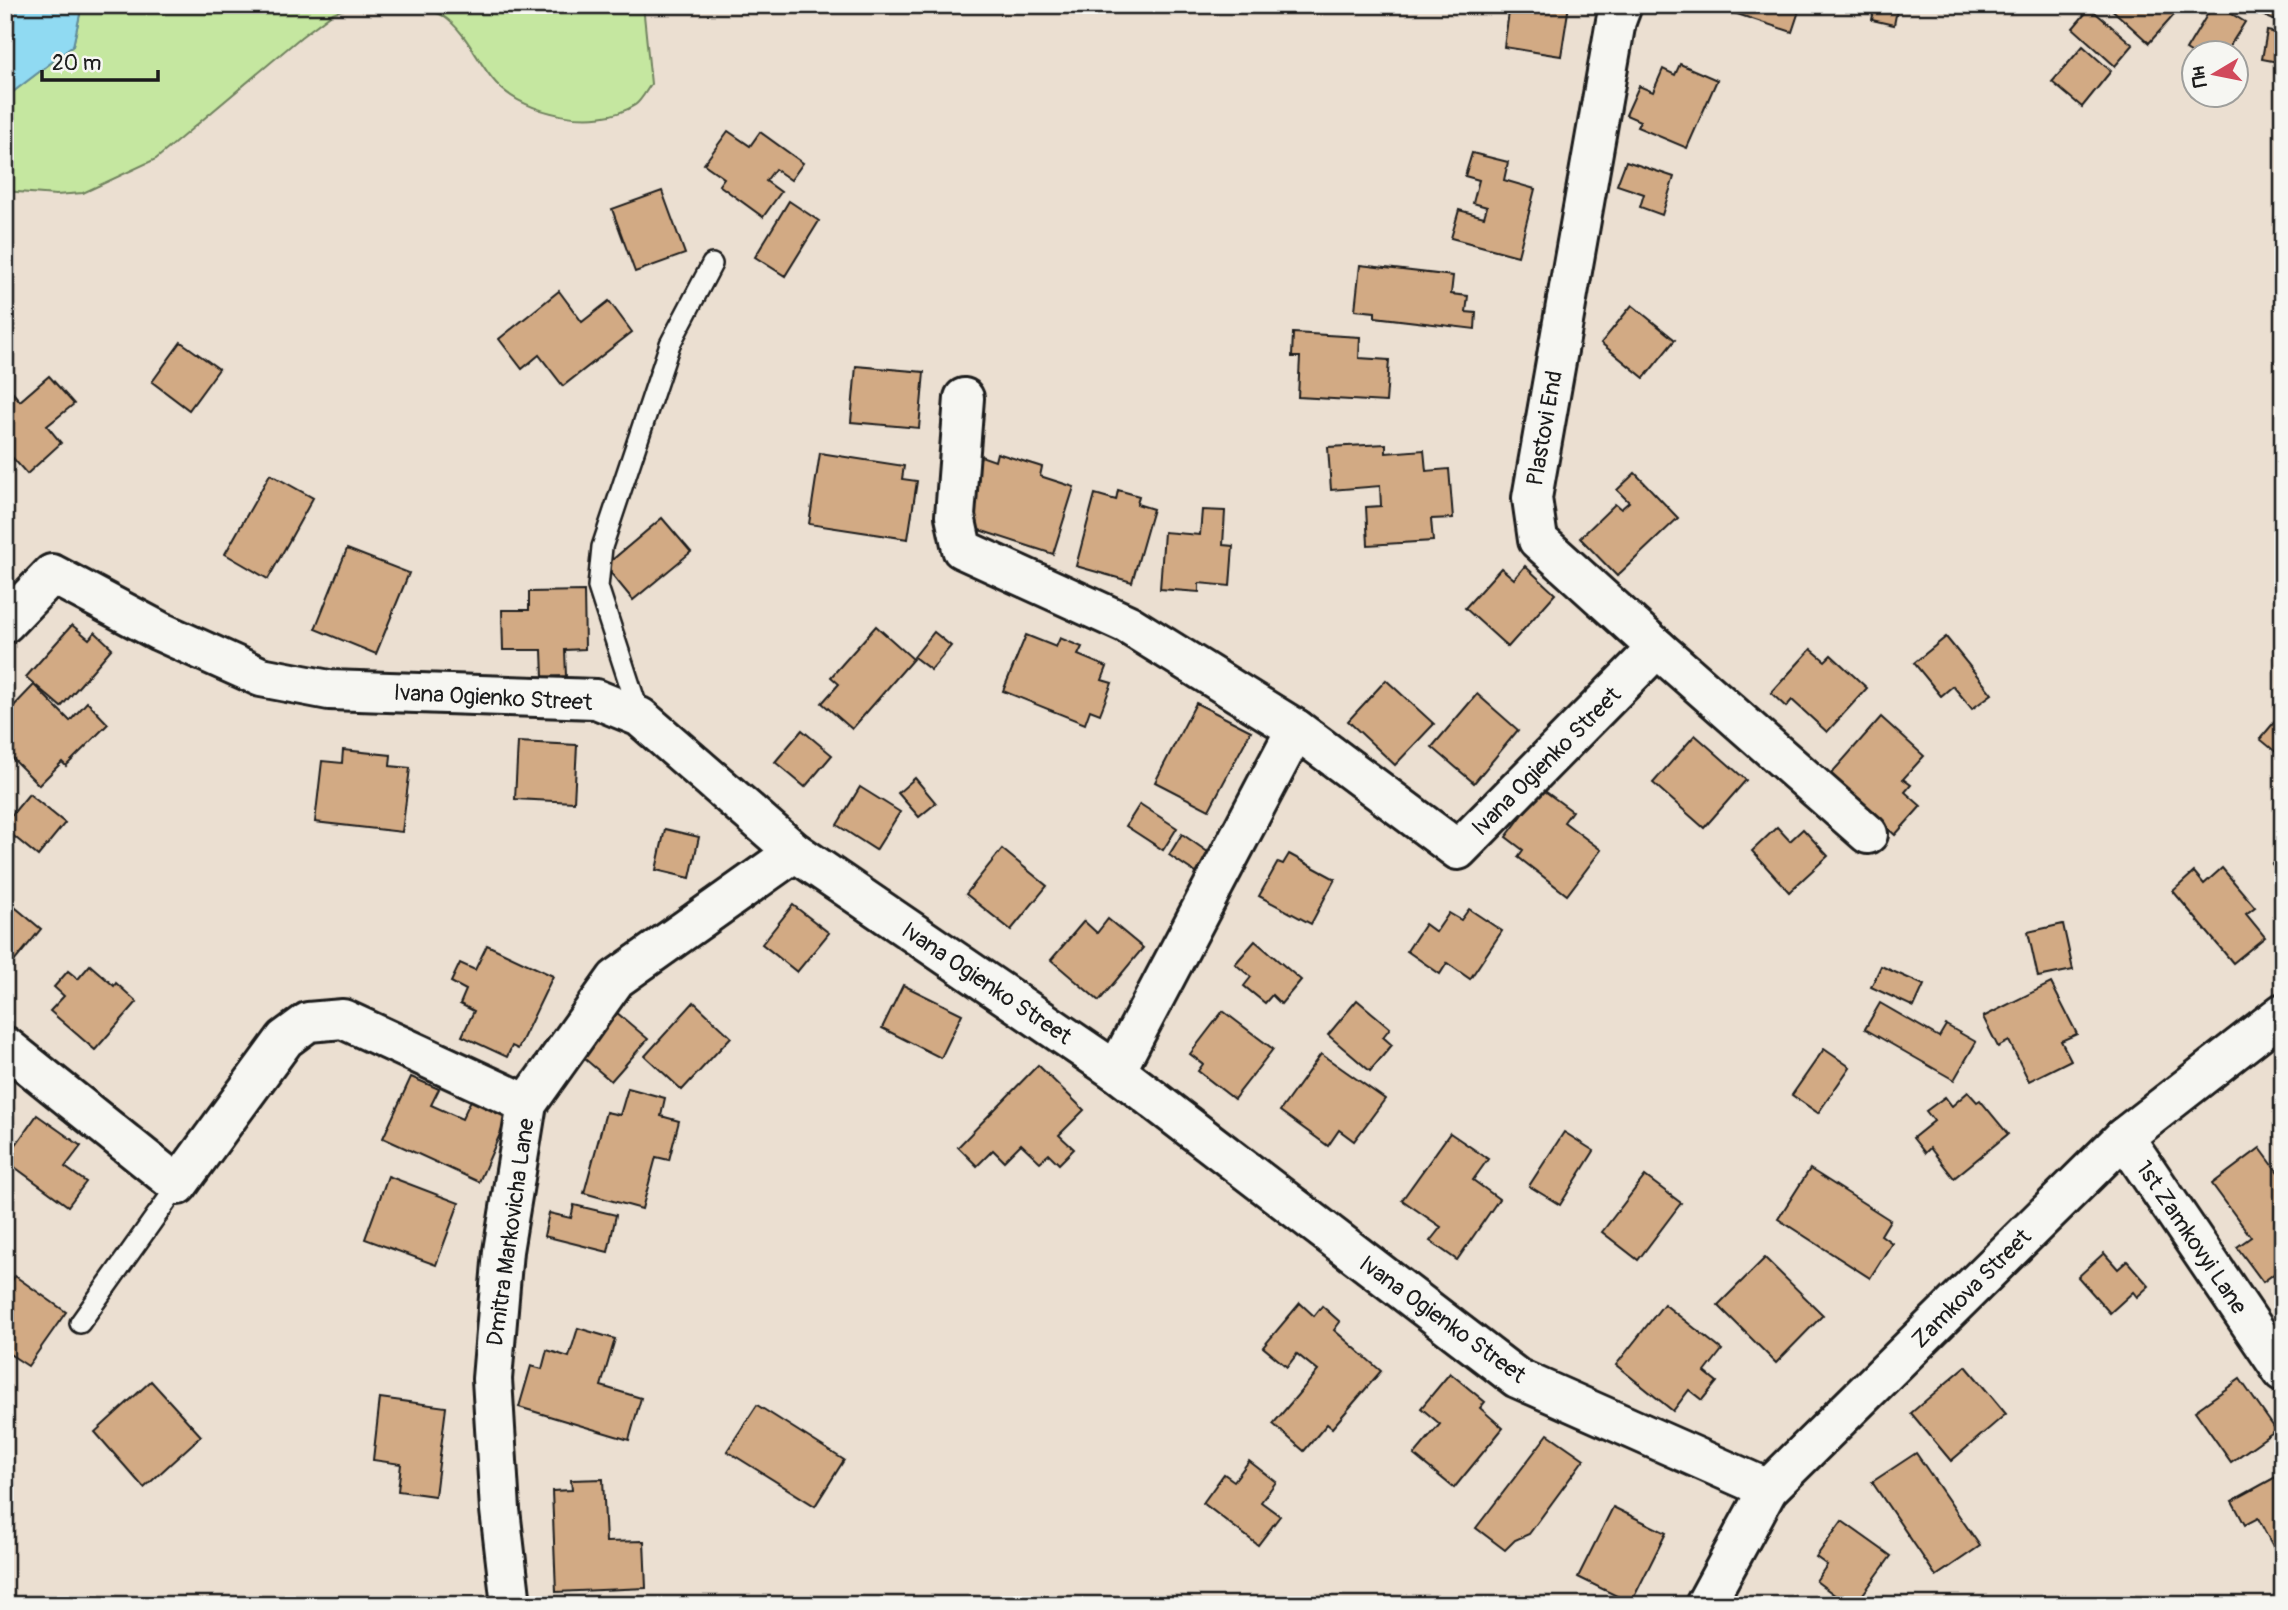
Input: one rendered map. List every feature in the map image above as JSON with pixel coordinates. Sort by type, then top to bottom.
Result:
[{"type":"street","name":"Plastovi End","points":[[1622,5],[1616,21],[1532,498],[1538,540],[1868,834]]},
{"type":"street","name":"Ivana Ogienko Street","points":[[964,398],[955,516],[962,549],[1128,624],[1296,729],[1458,849],[1657,648]]},
{"type":"street","name":"Ivana Ogienko Street","points":[[5,623],[52,573],[159,631],[261,677],[329,690],[596,699],[640,717],[795,852],[1116,1071],[1517,1378],[1768,1489]]},
{"type":"street","points":[[1116,1071],[1296,729]]},
{"type":"street","name":"Dmitra Markovicha Lane","points":[[511,1605],[500,1510],[492,1379],[503,1251],[527,1104],[616,979],[795,852]]},
{"type":"street","name":"Zamkova Street","points":[[1705,1605],[1768,1489],[2124,1137],[2283,1013]]},
{"type":"street","points":[[5,1046],[178,1185],[285,1039],[309,1022],[343,1018],[527,1104]]},
{"type":"street","name":"1st Zamkovyi Lane","points":[[2124,1137],[2283,1372]]},
{"type":"lane","points":[[640,717],[598,587],[602,547],[670,344],[712,264]]},
{"type":"lane","points":[[80,1324],[178,1185]]},
{"type":"green space","points":[[82,5],[356,5],[333,13],[301,37],[156,159],[83,193],[56,195],[5,191],[5,98],[73,46]]},
{"type":"green space","points":[[413,5],[643,5],[651,84],[635,105],[619,113],[582,117],[543,111],[509,94],[496,83],[459,30],[440,14]]},
{"type":"water","points":[[5,5],[82,5],[73,46],[5,98]]},
{"type":"building","points":[[1510,5],[1569,5],[1561,56],[1504,47]]},
{"type":"building","points":[[1726,5],[1801,5],[1792,32],[1725,10]]},
{"type":"building","points":[[1875,5],[1898,5],[1894,25],[1872,20]]},
{"type":"building","points":[[2107,5],[2183,5],[2149,43]]},
{"type":"building","points":[[2213,5],[2245,22],[2235,38],[2193,38]]},
{"type":"building","points":[[2283,5],[2283,24],[2243,7]]},
{"type":"building","points":[[2090,8],[2133,45],[2115,66],[2073,28]]},
{"type":"building","points":[[2267,31],[2283,34],[2283,63],[2262,59]]},
{"type":"building","points":[[2083,46],[2111,71],[2082,107],[2052,82]]},
{"type":"building","points":[[1680,64],[1717,80],[1687,148],[1637,127],[1640,121],[1626,115],[1639,86],[1653,92],[1663,69],[1675,75]]},
{"type":"building","points":[[728,131],[750,146],[760,132],[803,163],[791,180],[775,169],[766,181],[781,192],[763,217],[719,185],[724,178],[704,164]]},
{"type":"building","points":[[1472,153],[1508,162],[1504,180],[1535,189],[1518,256],[1451,238],[1459,210],[1484,217],[1487,207],[1473,203],[1479,180],[1465,176]]},
{"type":"building","points":[[1626,161],[1674,177],[1662,215],[1640,207],[1644,194],[1617,185]]},
{"type":"building","points":[[662,191],[685,254],[635,272],[612,209]]},
{"type":"building","points":[[789,201],[819,221],[785,276],[755,257]]},
{"type":"building","points":[[1360,265],[1453,276],[1451,294],[1468,296],[1466,312],[1476,313],[1475,329],[1375,317],[1375,312],[1355,310]]},
{"type":"building","points":[[559,291],[582,322],[609,301],[632,332],[563,386],[539,355],[522,369],[499,339]]},
{"type":"building","points":[[1632,305],[1675,340],[1644,378],[1601,343]]},
{"type":"building","points":[[1293,333],[1360,337],[1359,358],[1389,360],[1386,402],[1298,397],[1300,357],[1292,357]]},
{"type":"building","points":[[181,342],[219,369],[189,410],[152,382]]},
{"type":"building","points":[[856,366],[924,372],[919,428],[851,422]]},
{"type":"building","points":[[49,376],[74,404],[47,426],[61,443],[27,474],[13,458],[5,464],[5,384],[20,401]]},
{"type":"building","points":[[1386,444],[1386,453],[1424,450],[1426,471],[1449,469],[1453,518],[1431,519],[1433,541],[1368,545],[1366,507],[1381,506],[1380,486],[1331,490],[1328,447]]},
{"type":"building","points":[[820,453],[904,466],[902,479],[917,481],[908,539],[809,524]]},
{"type":"building","points":[[997,453],[1042,467],[1040,476],[1074,487],[1053,554],[967,526],[976,498],[968,495],[981,456],[995,461]]},
{"type":"building","points":[[1635,473],[1678,518],[1617,576],[1580,538],[1615,504],[1621,509],[1629,502],[1617,490]]},
{"type":"building","points":[[270,474],[313,498],[268,579],[225,554]]},
{"type":"building","points":[[1118,490],[1139,496],[1137,504],[1153,509],[1132,582],[1076,566],[1095,494],[1116,500]]},
{"type":"building","points":[[1202,510],[1225,511],[1223,545],[1233,546],[1230,586],[1199,583],[1199,592],[1160,589],[1164,532],[1200,535]]},
{"type":"building","points":[[662,518],[691,552],[633,600],[605,566]]},
{"type":"building","points":[[347,549],[409,573],[376,654],[315,629]]},
{"type":"building","points":[[1525,566],[1555,594],[1508,647],[1465,608],[1501,568],[1514,579]]},
{"type":"building","points":[[584,591],[585,649],[565,650],[566,676],[543,677],[542,650],[503,650],[502,610],[529,610],[529,592]]},
{"type":"building","points":[[72,625],[89,639],[95,632],[112,648],[61,707],[26,677]]},
{"type":"building","points":[[876,626],[913,659],[852,729],[822,703],[839,684],[831,677]]},
{"type":"building","points":[[934,632],[951,646],[931,670],[914,657]]},
{"type":"building","points":[[1026,635],[1056,647],[1060,638],[1082,647],[1078,655],[1107,667],[1102,680],[1112,683],[1100,714],[1090,710],[1085,724],[1003,691]]},
{"type":"building","points":[[1946,637],[1992,694],[1972,709],[1953,686],[1941,696],[1914,663]]},
{"type":"building","points":[[1811,649],[1825,661],[1831,655],[1867,688],[1827,732],[1792,700],[1786,707],[1771,693]]},
{"type":"building","points":[[1386,680],[1434,724],[1395,765],[1348,721]]},
{"type":"building","points":[[34,685],[70,721],[87,702],[108,724],[66,766],[62,762],[39,785],[5,751],[5,719],[11,713],[9,711]]},
{"type":"building","points":[[1477,694],[1518,730],[1474,783],[1432,747]]},
{"type":"building","points":[[1196,703],[1251,731],[1209,810],[1155,782]]},
{"type":"building","points":[[2283,712],[2283,758],[2260,739]]},
{"type":"building","points":[[1881,717],[1924,756],[1903,779],[1911,785],[1905,792],[1921,806],[1895,835],[1829,776]]},
{"type":"building","points":[[802,730],[832,755],[805,787],[775,762]]},
{"type":"building","points":[[1695,735],[1746,780],[1704,828],[1653,783]]},
{"type":"building","points":[[518,742],[577,745],[574,802],[515,799]]},
{"type":"building","points":[[343,750],[391,755],[390,766],[410,768],[402,832],[315,822],[322,761],[342,763]]},
{"type":"building","points":[[915,778],[936,803],[919,817],[898,793]]},
{"type":"building","points":[[860,787],[900,812],[876,850],[837,825]]},
{"type":"building","points":[[1542,789],[1572,811],[1564,822],[1601,850],[1567,895],[1518,857],[1523,850],[1506,837]]},
{"type":"building","points":[[29,794],[65,823],[38,856],[5,829],[5,823]]},
{"type":"building","points":[[1140,804],[1177,828],[1163,850],[1126,826]]},
{"type":"building","points":[[1777,827],[1790,841],[1803,829],[1828,856],[1789,892],[1752,851]]},
{"type":"building","points":[[665,829],[699,837],[690,878],[656,870]]},
{"type":"building","points":[[1182,834],[1212,855],[1199,875],[1169,855]]},
{"type":"building","points":[[1002,849],[1047,886],[1011,930],[966,894]]},
{"type":"building","points":[[1289,854],[1335,879],[1311,924],[1259,896],[1278,862],[1283,864]]},
{"type":"building","points":[[2283,855],[2283,878],[2272,864]]},
{"type":"building","points":[[2222,868],[2255,907],[2246,914],[2265,937],[2233,963],[2173,891],[2194,872],[2204,884]]},
{"type":"building","points":[[10,903],[41,929],[5,973],[5,910]]},
{"type":"building","points":[[793,905],[829,933],[797,972],[762,944]]},
{"type":"building","points":[[1469,909],[1502,931],[1470,979],[1447,963],[1440,974],[1407,951],[1425,924],[1436,932],[1449,913],[1461,920]]},
{"type":"building","points":[[1108,919],[1143,948],[1099,1001],[1051,960],[1084,921],[1097,933]]},
{"type":"building","points":[[2063,924],[2073,970],[2038,977],[2028,932]]},
{"type":"building","points":[[1255,941],[1301,980],[1281,1004],[1272,995],[1265,1003],[1244,986],[1251,977],[1235,964]]},
{"type":"building","points":[[487,945],[553,976],[518,1049],[512,1046],[507,1057],[462,1036],[474,1011],[460,1004],[466,990],[451,982],[460,963],[475,970]]},
{"type":"building","points":[[90,965],[137,1002],[95,1050],[50,1011],[64,996],[54,987],[68,971],[78,979]]},
{"type":"building","points":[[1881,966],[1924,985],[1914,1007],[1871,987]]},
{"type":"building","points":[[2051,983],[2077,1034],[2061,1041],[2071,1060],[2029,1081],[2009,1041],[1998,1047],[1983,1017]]},
{"type":"building","points":[[903,985],[962,1014],[941,1058],[882,1028]]},
{"type":"building","points":[[1357,1000],[1390,1028],[1383,1037],[1392,1045],[1370,1071],[1328,1035]]},
{"type":"building","points":[[694,1002],[731,1037],[682,1090],[645,1056]]},
{"type":"building","points":[[1880,1003],[1939,1037],[1946,1025],[1976,1042],[1954,1080],[1865,1029]]},
{"type":"building","points":[[1223,1011],[1273,1049],[1234,1099],[1198,1071],[1203,1064],[1190,1054]]},
{"type":"building","points":[[616,1012],[648,1039],[611,1081],[579,1054]]},
{"type":"building","points":[[1824,1049],[1850,1067],[1818,1113],[1792,1095]]},
{"type":"building","points":[[1321,1054],[1385,1099],[1354,1141],[1339,1130],[1328,1146],[1280,1111]]},
{"type":"building","points":[[1038,1065],[1084,1110],[1059,1135],[1074,1149],[1059,1164],[1049,1154],[1040,1162],[1021,1144],[1004,1161],[993,1150],[977,1166],[958,1147]]},
{"type":"building","points":[[411,1077],[439,1089],[431,1105],[462,1119],[471,1100],[508,1116],[479,1182],[383,1138]]},
{"type":"building","points":[[628,1088],[665,1098],[661,1116],[679,1121],[669,1160],[656,1157],[642,1209],[584,1193],[606,1112],[620,1115]]},
{"type":"building","points":[[1968,1092],[1977,1102],[1980,1100],[2008,1134],[1954,1178],[1930,1148],[1925,1153],[1913,1138],[1934,1121],[1926,1111],[1945,1097],[1952,1106]]},
{"type":"building","points":[[37,1115],[81,1146],[65,1167],[86,1182],[68,1206],[5,1160]]},
{"type":"building","points":[[1564,1132],[1594,1151],[1560,1205],[1529,1186]]},
{"type":"building","points":[[1450,1133],[1488,1159],[1473,1180],[1499,1199],[1457,1260],[1430,1241],[1441,1227],[1402,1200]]},
{"type":"building","points":[[2260,1148],[2283,1179],[2283,1267],[2263,1282],[2237,1247],[2251,1237],[2212,1184]]},
{"type":"building","points":[[1810,1169],[1890,1220],[1881,1235],[1892,1243],[1870,1278],[1778,1219]]},
{"type":"building","points":[[388,1176],[459,1203],[436,1265],[365,1239]]},
{"type":"building","points":[[1645,1176],[1681,1203],[1638,1260],[1602,1232]]},
{"type":"building","points":[[574,1205],[616,1215],[608,1252],[544,1236],[549,1213],[571,1218]]},
{"type":"building","points":[[2104,1253],[2118,1269],[2127,1261],[2149,1286],[2137,1297],[2133,1292],[2110,1313],[2078,1277]]},
{"type":"building","points":[[1765,1258],[1823,1315],[1776,1363],[1718,1305]]},
{"type":"building","points":[[15,1276],[66,1312],[28,1366],[5,1351],[5,1291]]},
{"type":"building","points":[[1300,1303],[1314,1316],[1322,1306],[1340,1322],[1334,1330],[1381,1371],[1332,1428],[1327,1424],[1304,1451],[1273,1424],[1318,1371],[1297,1354],[1287,1367],[1263,1347]]},
{"type":"building","points":[[1664,1304],[1722,1350],[1705,1372],[1717,1382],[1702,1400],[1689,1390],[1673,1411],[1616,1365]]},
{"type":"building","points":[[578,1328],[615,1339],[601,1386],[641,1398],[629,1440],[519,1407],[531,1366],[542,1369],[547,1350],[569,1357]]},
{"type":"building","points":[[1966,1366],[2006,1414],[1951,1461],[1911,1413]]},
{"type":"building","points":[[1450,1373],[1485,1402],[1480,1408],[1503,1428],[1454,1488],[1414,1455],[1440,1424],[1421,1408]]},
{"type":"building","points":[[2240,1379],[2276,1430],[2231,1462],[2195,1411]]},
{"type":"building","points":[[151,1381],[201,1436],[144,1488],[95,1432]]},
{"type":"building","points":[[380,1398],[446,1407],[435,1496],[398,1491],[401,1464],[373,1460]]},
{"type":"building","points":[[757,1405],[844,1460],[815,1506],[727,1451]]},
{"type":"building","points":[[1548,1434],[1584,1459],[1529,1534],[1515,1540],[1505,1550],[1476,1528]]},
{"type":"building","points":[[1916,1453],[1980,1546],[1936,1576],[1872,1482]]},
{"type":"building","points":[[1249,1461],[1276,1482],[1261,1502],[1280,1516],[1258,1545],[1203,1503],[1224,1474],[1234,1481]]},
{"type":"building","points":[[2283,1473],[2283,1549],[2276,1552],[2258,1518],[2245,1525],[2232,1501]]},
{"type":"building","points":[[603,1479],[606,1542],[644,1541],[646,1588],[556,1592],[552,1491],[572,1490],[571,1480]]},
{"type":"building","points":[[1613,1507],[1666,1533],[1631,1603],[1578,1577]]},
{"type":"building","points":[[1842,1521],[1891,1556],[1855,1605],[1848,1605],[1816,1581],[1827,1565],[1816,1557]]}]
